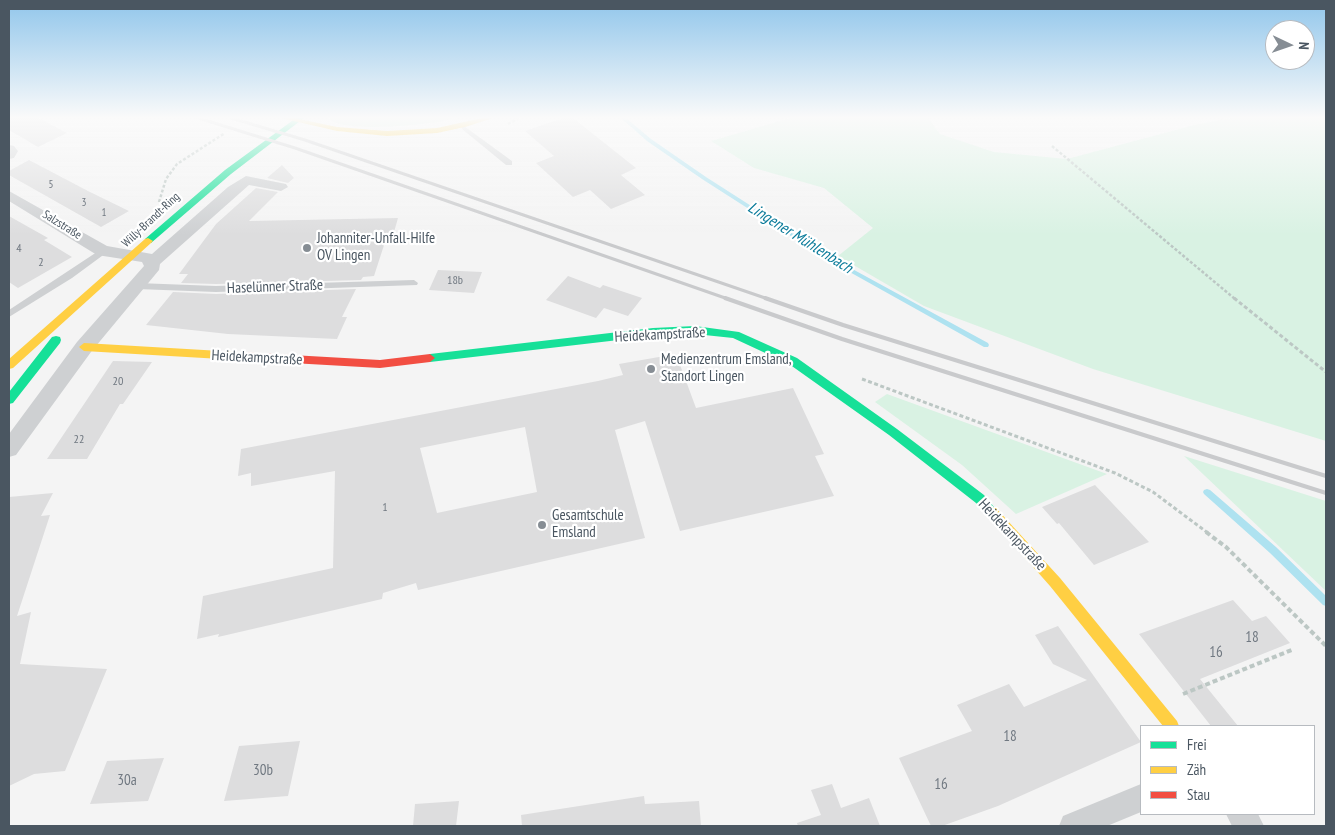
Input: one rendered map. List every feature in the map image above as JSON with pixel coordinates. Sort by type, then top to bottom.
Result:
[{"type":"street","name":"Willy-Brandt-Ring","points":[[9,365],[116,271],[158,230],[210,184],[244,157]]},
{"type":"street","points":[[9,449],[84,347],[151,269],[152,262],[165,253],[226,195],[246,180],[281,187]]},
{"type":"street","name":"Salzstraße","points":[[9,195],[109,252]]},
{"type":"street","points":[[109,252],[147,258],[152,262]]},
{"type":"street","name":"Willy-Brandt-Ring","points":[[9,400],[60,335],[116,271]]},
{"type":"street","name":"Heidekampstraße","points":[[84,347],[380,364],[653,332],[695,330],[735,335],[793,361],[893,432],[980,499],[1055,582],[1171,725]]},
{"type":"street","points":[[1073,826],[1140,798]]},
{"type":"street","points":[[1241,815],[1250,826]]},
{"type":"lane","points":[[501,157],[509,163]]},
{"type":"lane","points":[[9,314],[109,252]]},
{"type":"lane","name":"Haselünner Straße","points":[[137,286],[216,289],[414,283]]},
{"type":"path","points":[[157,205],[173,168],[186,157]]},
{"type":"path","points":[[1065,157],[1174,250],[1326,372]]},
{"type":"path","points":[[861,378],[1115,473],[1153,492],[1226,547],[1326,646]]},
{"type":"path","points":[[1155,705],[1294,649]]},
{"type":"green space","points":[[736,157],[1046,157],[1067,159],[1075,157],[1326,157],[1326,441],[1093,369],[924,306],[838,256],[873,228],[824,188],[754,168]]},
{"type":"green space","points":[[887,394],[1107,474],[1016,514],[962,465],[875,402]]},
{"type":"green space","points":[[1184,456],[1326,501],[1326,591]]},
{"type":"building","points":[[552,157],[622,157],[636,168],[621,175],[645,195],[611,209],[590,190],[573,197],[536,163]]},
{"type":"building","points":[[29,160],[129,211],[101,227],[9,175],[9,171]]},
{"type":"building","points":[[282,165],[294,178],[288,183],[267,178]]},
{"type":"building","points":[[256,188],[278,192],[249,221],[398,218],[392,239],[386,239],[374,276],[363,277],[361,280],[216,284],[181,283],[188,274],[179,274],[216,224]]},
{"type":"building","points":[[9,216],[48,238],[44,240],[72,257],[18,288],[9,282]]},
{"type":"building","points":[[438,270],[482,272],[474,293],[429,290]]},
{"type":"building","points":[[568,276],[600,288],[603,285],[642,298],[628,316],[604,308],[596,318],[546,300]]},
{"type":"building","points":[[356,289],[342,317],[347,317],[337,339],[228,334],[146,325],[173,292],[216,294]]},
{"type":"building","points":[[676,354],[696,408],[793,388],[824,454],[815,456],[834,496],[680,531],[645,421],[615,430],[645,538],[418,590],[416,583],[383,593],[382,599],[218,637],[219,634],[197,639],[203,596],[333,568],[335,471],[251,486],[251,473],[238,476],[241,449],[598,381],[623,375],[619,364]],"holes":[[[525,427],[537,492],[437,513],[420,448]]]},
{"type":"building","points":[[113,361],[152,362],[123,404],[120,404],[87,459],[47,459]]},
{"type":"building","points":[[1095,485],[1149,542],[1094,565],[1059,523],[1057,524],[1042,507]]},
{"type":"building","points":[[53,493],[41,516],[50,515],[17,616],[31,612],[20,664],[107,669],[65,771],[34,774],[9,786],[9,497]]},
{"type":"building","points":[[1233,600],[1252,621],[1266,616],[1290,643],[1200,679],[1237,725],[1210,725],[1139,634]]},
{"type":"building","points":[[1058,626],[1140,742],[998,806],[942,826],[931,826],[899,758],[972,731],[957,705],[1009,684],[1024,707],[1087,680],[1053,664],[1035,635]]},
{"type":"building","points":[[300,741],[288,796],[224,801],[239,746]]},
{"type":"building","points":[[164,758],[148,801],[90,804],[107,761]]},
{"type":"building","points":[[832,784],[841,808],[869,798],[880,826],[798,826],[797,823],[821,815],[811,790]]},
{"type":"building","points":[[644,796],[645,804],[699,801],[701,826],[522,826],[521,815]]},
{"type":"building","points":[[459,801],[456,826],[413,826],[415,804]]},
{"type":"waterway","name":"Lingener Mühlenbach","points":[[674,157],[832,260],[986,345]]},
{"type":"waterway","name":"Lingener Mühlenbach","points":[[1207,492],[1273,550],[1326,602]]},
{"type":"railway","points":[[321,157],[728,299]]},
{"type":"railway","points":[[354,157],[768,299]]},
{"type":"railway","points":[[725,298],[842,339],[1326,493]]},
{"type":"railway","points":[[765,298],[843,325],[1326,476]]},
{"type":"traffic: fast","points":[[148,241],[248,157]]},
{"type":"traffic: fast","points":[[430,358],[653,332],[695,330],[735,335],[793,361],[893,432],[980,499],[992,512]]},
{"type":"traffic: fast","points":[[9,400],[56,340]]},
{"type":"traffic: slow","points":[[9,365],[148,241]]},
{"type":"traffic: slow","points":[[84,347],[238,356]]},
{"type":"traffic: slow","points":[[992,512],[1055,582],[1171,725]]},
{"type":"traffic: jam","points":[[238,356],[380,364],[430,358]]},
{"type":"place","name":"Johanniter-Unfall-Hilfe OV Lingen","points":[[307,248]]},
{"type":"place","name":"Medienzentrum Emsland, Standort Lingen","points":[[651,369]]},
{"type":"place","name":"Gesamtschule Emsland","points":[[542,525]]}]
